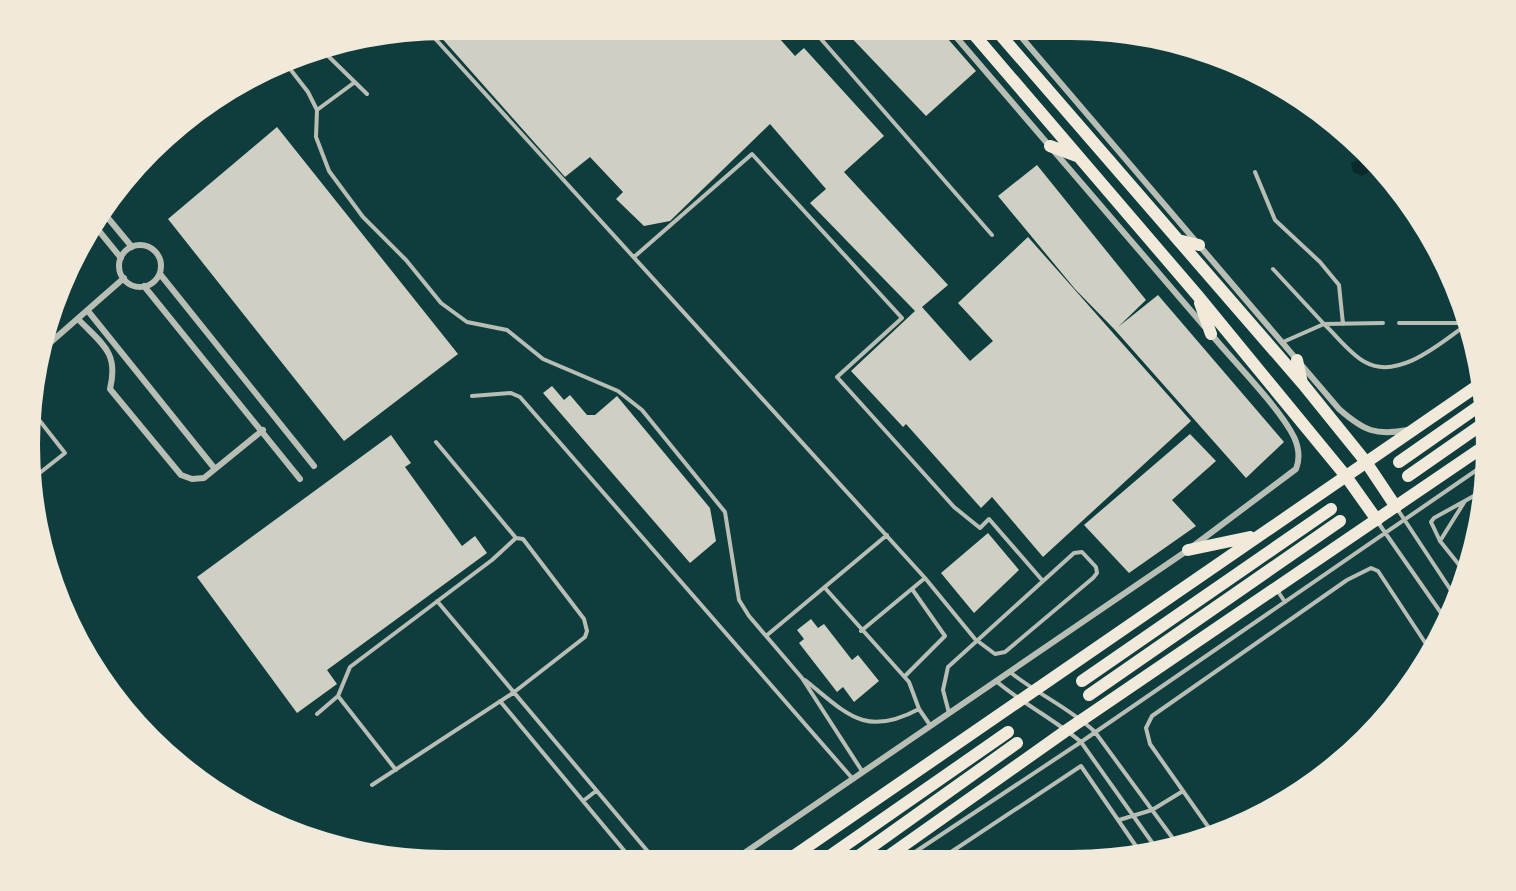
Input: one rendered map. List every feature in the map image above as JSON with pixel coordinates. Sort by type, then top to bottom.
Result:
[{"type":"main road","points":[[979,40],[1198,296],[1345,475],[1377,520]]},
{"type":"main road","points":[[983,40],[987,50]]},
{"type":"main road","points":[[1005,40],[1303,384],[1366,462],[1396,507]]},
{"type":"main road","points":[[1050,146],[1079,157]]},
{"type":"main road","points":[[1178,240],[1199,245]]},
{"type":"main road","points":[[1198,296],[1211,334]]},
{"type":"main road","points":[[1297,360],[1303,384]]},
{"type":"main road","points":[[803,850],[1472,390]]},
{"type":"main road","points":[[1399,462],[1474,410]]},
{"type":"main road","points":[[1408,476],[1475,429]]},
{"type":"main road","points":[[897,850],[1067,730],[1476,452]]},
{"type":"main road","points":[[1082,681],[1331,509]]},
{"type":"main road","points":[[1089,694],[1340,521]]},
{"type":"main road","points":[[1188,550],[1255,537]]},
{"type":"main road","points":[[838,850],[1008,732]]},
{"type":"main road","points":[[867,850],[1017,743]]},
{"type":"street","points":[[748,850],[1188,550],[1296,469],[1299,462],[1296,444],[1286,423],[959,40]]},
{"type":"street","points":[[1024,40],[1297,360],[1355,423],[1380,434],[1415,429]]},
{"type":"street","points":[[109,220],[132,247]]},
{"type":"street","points":[[101,233],[121,258]]},
{"type":"street","points":[[144,245],[155,251],[161,262],[160,274],[151,284],[133,285],[124,278],[120,268],[121,258],[132,247],[144,245]]},
{"type":"street","points":[[160,274],[314,466]]},
{"type":"street","points":[[54,340],[124,278]]},
{"type":"street","points":[[144,286],[300,479]]},
{"type":"street","points":[[88,310],[214,470]]},
{"type":"street","points":[[78,319],[106,349],[112,361],[115,371],[110,389],[182,475],[192,479],[204,478],[262,430]]},
{"type":"lane","points":[[437,40],[887,535],[975,639],[995,654],[1005,652],[1093,578],[1097,573],[1096,567],[1078,551],[975,639],[948,667],[943,690],[949,713]]},
{"type":"lane","points":[[823,40],[992,235]]},
{"type":"lane","points":[[330,57],[367,94]]},
{"type":"lane","points":[[292,71],[308,92],[317,110],[316,137],[329,171],[363,217],[406,260],[441,303],[467,322],[507,330],[543,359],[618,391],[642,410],[725,512],[739,600],[802,678],[862,771]]},
{"type":"lane","points":[[317,110],[356,82]]},
{"type":"lane","points":[[634,257],[752,153],[902,318],[837,377],[954,507],[980,528],[989,519],[1042,580]]},
{"type":"lane","points":[[1255,172],[1275,220],[1320,262],[1339,285],[1343,324]]},
{"type":"lane","points":[[1273,269],[1324,324],[1366,363],[1394,367],[1427,354],[1459,330]]},
{"type":"lane","points":[[1282,342],[1324,324],[1383,323]]},
{"type":"lane","points":[[1398,323],[1457,324]]},
{"type":"lane","points":[[472,396],[511,393],[520,397],[852,778]]},
{"type":"lane","points":[[41,422],[65,453],[41,471]]},
{"type":"lane","points":[[372,785],[513,693],[585,637],[587,631],[584,619],[523,539],[516,538],[436,442]]},
{"type":"lane","points":[[918,850],[1081,742],[1475,469]]},
{"type":"lane","points":[[1458,563],[1440,541],[1431,522],[1472,497]]},
{"type":"lane","points":[[1440,541],[1466,500]]},
{"type":"lane","points":[[1396,507],[1450,588]]},
{"type":"lane","points":[[1377,520],[1440,611]]},
{"type":"lane","points":[[766,636],[887,535]]},
{"type":"lane","points":[[317,714],[338,696],[350,667],[516,538]]},
{"type":"lane","points":[[1209,826],[1150,744],[1147,735],[1148,722],[1347,580],[1371,568],[1378,571],[1425,642]]},
{"type":"lane","points":[[861,631],[925,578]]},
{"type":"lane","points":[[825,588],[861,631],[905,676],[914,691],[919,709],[930,725]]},
{"type":"lane","points":[[905,676],[945,636],[912,589]]},
{"type":"lane","points":[[1276,589],[1285,602]]},
{"type":"lane","points":[[437,601],[647,850]]},
{"type":"lane","points":[[1010,672],[1035,692],[1083,720],[1095,732],[1172,838]]},
{"type":"lane","points":[[802,678],[844,711],[866,722],[881,724],[896,721],[919,709]]},
{"type":"lane","points":[[996,681],[1020,702],[1067,730],[1081,742],[1152,843]]},
{"type":"lane","points":[[338,696],[396,770]]},
{"type":"lane","points":[[500,701],[624,850]]},
{"type":"lane","points":[[954,850],[1081,766],[1136,845]]},
{"type":"lane","points":[[583,801],[596,790]]},
{"type":"lane","points":[[1119,820],[1152,810],[1184,791]]},
{"type":"water","points":[[1358,160],[1369,172],[1362,176],[1353,172],[1351,163]]},
{"type":"building","points":[[444,40],[781,40],[795,56],[804,48],[884,136],[844,172],[948,285],[922,307],[970,361],[993,341],[958,303],[1028,237],[1191,421],[1043,557],[992,497],[981,508],[906,424],[903,427],[851,371],[915,311],[810,203],[826,189],[770,124],[670,221],[644,226],[616,199],[623,192],[590,157],[565,177]]},
{"type":"building","points":[[854,40],[949,40],[976,71],[926,116]]},
{"type":"building","points":[[277,127],[458,354],[344,441],[168,219]]},
{"type":"building","points":[[1037,165],[1146,300],[1118,327],[1158,295],[1284,442],[1246,478],[1115,330],[1075,289],[998,196]]},
{"type":"building","points":[[552,386],[564,400],[570,395],[587,415],[595,415],[617,396],[710,508],[716,541],[690,563],[543,393]]},
{"type":"building","points":[[1190,434],[1216,461],[1172,500],[1196,526],[1129,573],[1084,525]]},
{"type":"building","points":[[391,435],[411,463],[405,467],[462,546],[475,536],[487,553],[327,670],[337,684],[297,713],[197,577]]},
{"type":"building","points":[[988,533],[1019,570],[974,613],[941,573]]},
{"type":"building","points":[[811,619],[818,628],[824,624],[852,660],[858,655],[879,681],[854,702],[843,687],[837,692],[799,643],[804,639],[797,630]]}]
